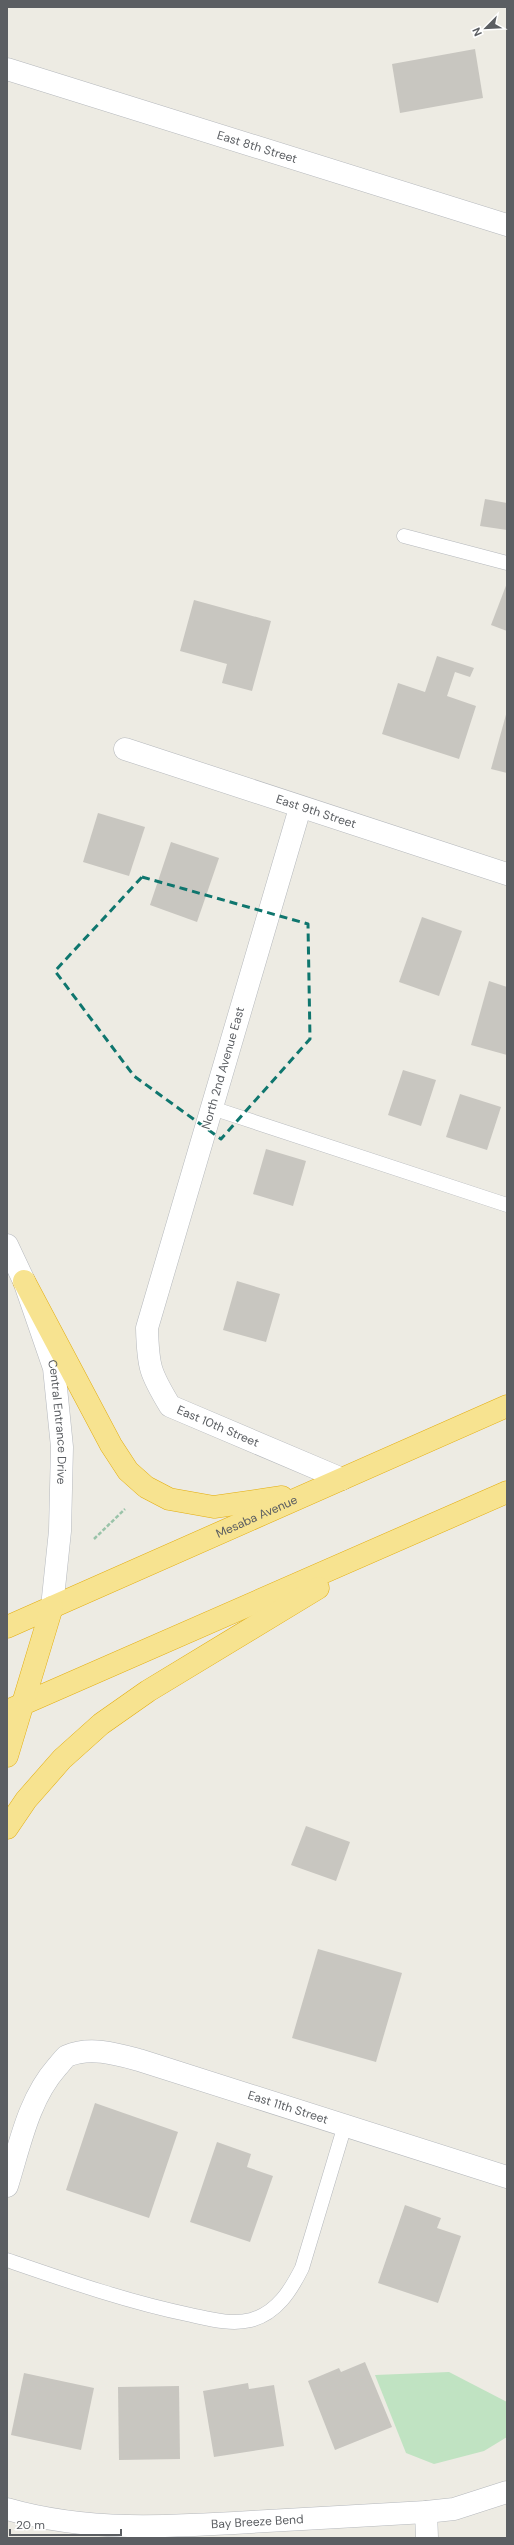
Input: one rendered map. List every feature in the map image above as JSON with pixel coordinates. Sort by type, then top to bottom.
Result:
[{"type":"highway","points":[[24,1281],[110,1445],[128,1471],[146,1487],[169,1499],[214,1507],[316,1490]]},
{"type":"highway","name":"Mesaba Avenue","points":[[7,1627],[507,1406]]},
{"type":"highway","points":[[15,1708],[507,1492]]},
{"type":"highway","points":[[7,1828],[26,1800],[62,1759],[101,1724],[148,1691],[391,1543]]},
{"type":"highway","points":[[7,1756],[15,1708],[52,1608]]},
{"type":"street","name":"East 8th Street","points":[[7,69],[507,226]]},
{"type":"street","name":"East 9th Street","points":[[125,749],[300,808],[507,874]]},
{"type":"street","name":"North 2nd Avenue East","points":[[146,1328],[300,808]]},
{"type":"street","name":"Central Entrance Drive","points":[[7,1244],[24,1281],[54,1368],[62,1447],[60,1531],[52,1608]]},
{"type":"street","name":"East 10th Street","points":[[146,1328],[148,1362],[156,1384],[170,1406],[342,1479]]},
{"type":"street","name":"East 11th Street","points":[[7,2186],[32,2106],[47,2078],[67,2056],[90,2052],[111,2052],[507,2177]]},
{"type":"street","name":"Bay Breeze Bend","points":[[7,2509],[71,2522],[119,2527],[167,2528],[426,2512],[454,2509],[507,2492]]},
{"type":"street","points":[[426,2512],[427,2538]]},
{"type":"lane","points":[[404,536],[507,563]]},
{"type":"lane","points":[[212,1108],[507,1205]]},
{"type":"lane","points":[[7,2260],[131,2301],[169,2311],[229,2322],[251,2320],[265,2314],[282,2302],[299,2274],[345,2126]]},
{"type":"path","points":[[94,1539],[126,1508]]},
{"type":"highlighted area","points":[[142,877],[308,924],[310,1039],[221,1139],[134,1076],[55,971]]},
{"type":"green space","points":[[449,2372],[507,2402],[507,2437],[484,2451],[434,2464],[406,2453],[375,2375]]},
{"type":"building","points":[[475,49],[483,98],[400,113],[392,64]]},
{"type":"building","points":[[485,499],[507,503],[507,530],[480,526]]},
{"type":"building","points":[[507,583],[507,631],[491,625]]},
{"type":"building","points":[[194,600],[271,621],[252,691],[222,683],[227,664],[180,651]]},
{"type":"building","points":[[437,656],[474,668],[470,677],[455,672],[447,696],[476,706],[459,759],[382,734],[398,683],[425,692]]},
{"type":"building","points":[[507,711],[507,773],[491,769]]},
{"type":"building","points":[[98,813],[145,827],[129,876],[83,862]]},
{"type":"building","points":[[171,842],[219,858],[197,922],[150,905]]},
{"type":"building","points":[[422,917],[462,931],[439,996],[399,982]]},
{"type":"building","points":[[489,981],[507,987],[507,1055],[471,1045]]},
{"type":"building","points":[[403,1070],[436,1080],[421,1126],[388,1115]]},
{"type":"building","points":[[460,1094],[501,1107],[487,1150],[446,1137]]},
{"type":"building","points":[[266,1149],[306,1161],[293,1206],[253,1194]]},
{"type":"building","points":[[237,1281],[280,1294],[266,1342],[223,1330]]},
{"type":"building","points":[[306,1826],[350,1842],[336,1881],[291,1865]]},
{"type":"building","points":[[318,1949],[402,1973],[376,2062],[292,2038]]},
{"type":"building","points":[[95,2103],[178,2132],[149,2218],[66,2190]]},
{"type":"building","points":[[217,2142],[251,2154],[247,2167],[273,2176],[250,2242],[190,2222]]},
{"type":"building","points":[[405,2205],[441,2218],[437,2228],[461,2236],[438,2303],[378,2283]]},
{"type":"building","points":[[365,2362],[392,2427],[335,2450],[308,2381],[339,2368],[341,2372]]},
{"type":"building","points":[[24,2373],[94,2388],[81,2450],[11,2435]]},
{"type":"building","points":[[248,2383],[249,2389],[274,2385],[284,2446],[214,2457],[203,2391]]},
{"type":"building","points":[[179,2386],[180,2459],[119,2460],[118,2387]]}]
